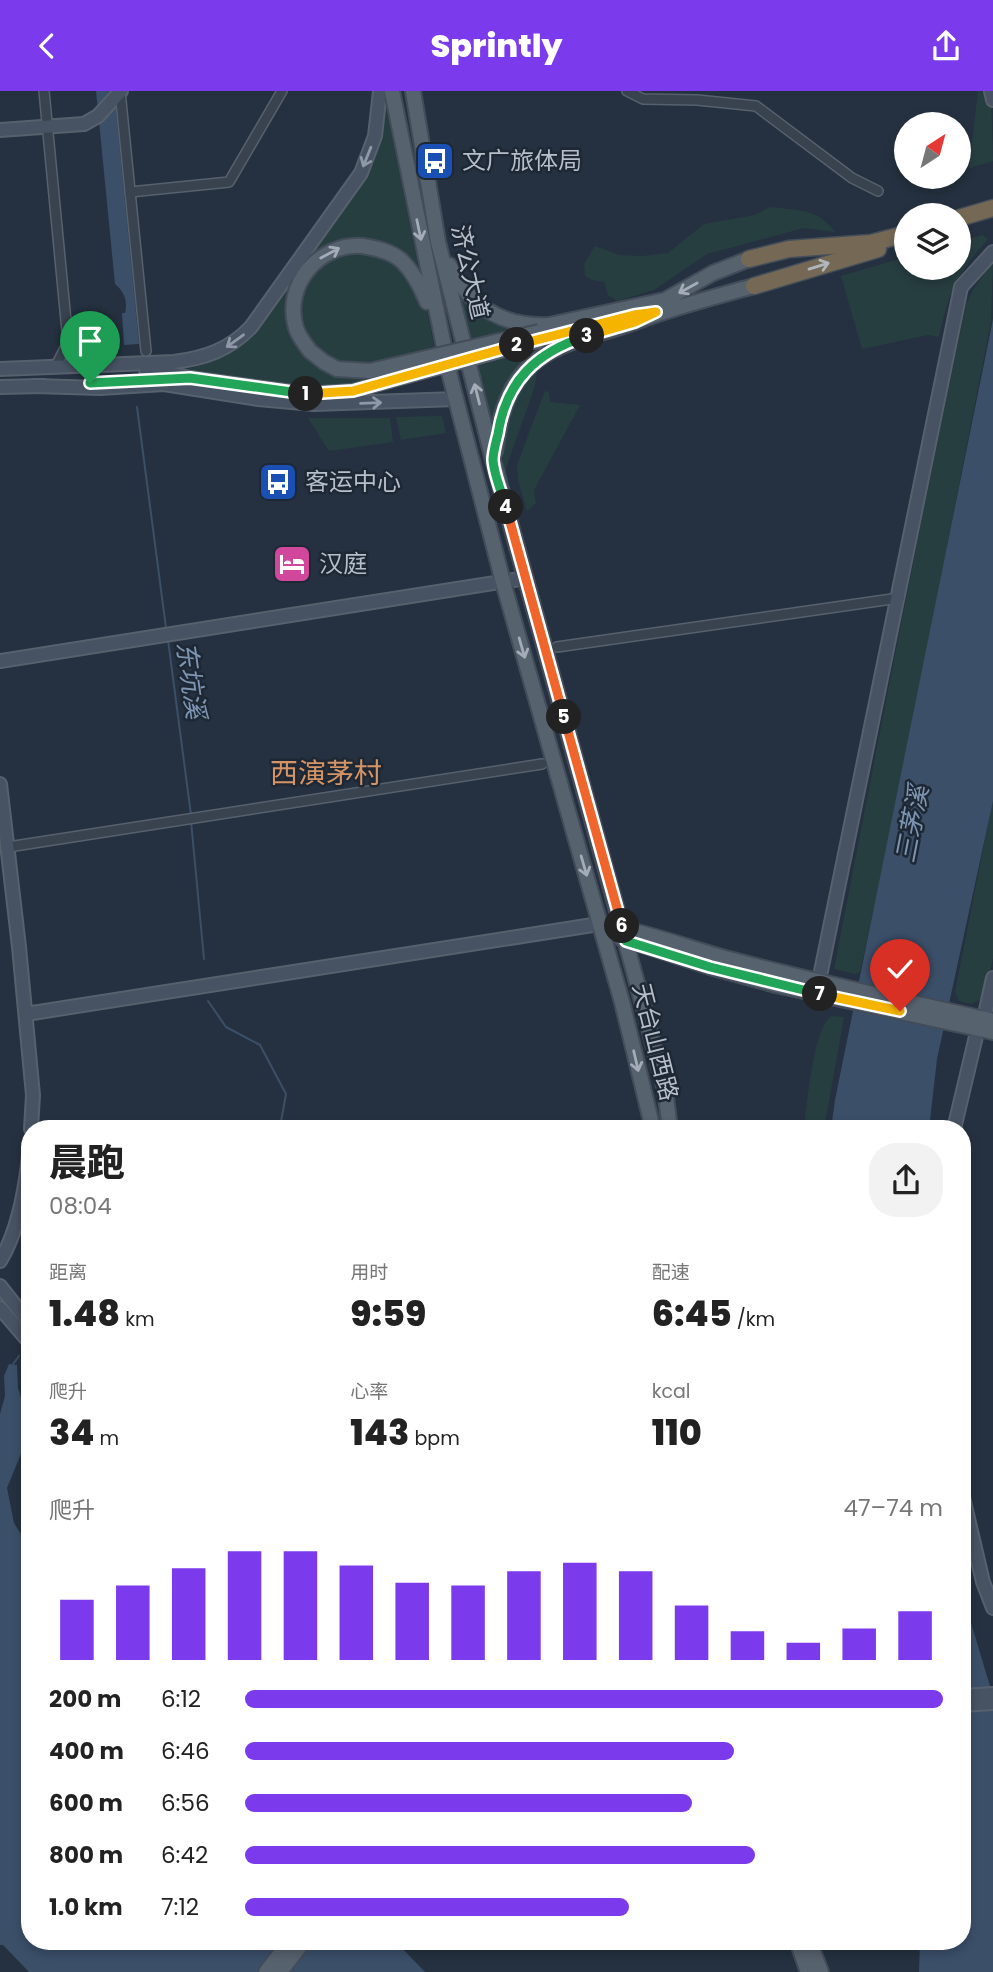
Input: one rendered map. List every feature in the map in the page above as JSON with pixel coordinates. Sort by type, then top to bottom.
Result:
[{"type":"highway","points":[[971,217],[993,211]]},
{"type":"highway","points":[[750,259],[809,246],[894,240]]},
{"type":"highway","points":[[754,286],[894,241]]},
{"type":"main road","name":"济公大道","points":[[392,91],[400,140],[456,399]]},
{"type":"main road","name":"济公大道","points":[[413,91],[438,242],[493,460]]},
{"type":"main road","points":[[400,140],[420,137]]},
{"type":"main road","points":[[438,242],[456,279],[470,297],[489,313],[534,331],[566,328],[632,311],[655,308]]},
{"type":"main road","points":[[439,327],[418,280],[401,260],[379,248],[348,245],[328,252],[307,269],[295,300],[295,320],[302,340],[310,351],[337,369],[370,372],[549,325],[655,308],[754,286]]},
{"type":"main road","points":[[493,460],[500,420],[509,394],[522,374],[539,360],[576,340],[635,322],[665,300],[713,273],[750,259]]},
{"type":"main road","name":"天台山西路","points":[[456,399],[503,582],[622,1002],[651,1120]]},
{"type":"main road","name":"天台山西路","points":[[493,460],[624,934],[663,1081],[669,1120]]},
{"type":"main road","points":[[599,924],[710,967],[776,985],[845,994],[987,1025]]},
{"type":"main road","points":[[624,934],[662,937],[730,960],[819,981],[845,994]]},
{"type":"main road","points":[[642,1085],[663,1081]]},
{"type":"main road","points":[[266,1972],[283,1950]]},
{"type":"main road","points":[[279,1972],[297,1950]]},
{"type":"main road","points":[[800,1950],[808,1972]]},
{"type":"main road","points":[[812,1950],[821,1972]]},
{"type":"street","points":[[44,91],[68,342],[55,368]]},
{"type":"street","points":[[130,192],[229,182],[282,91]]},
{"type":"street","points":[[0,369],[174,362],[198,359],[236,342],[251,327],[361,173],[375,136],[380,91]]},
{"type":"street","points":[[627,91],[643,99],[697,95],[756,106],[852,178],[878,191]]},
{"type":"street","points":[[991,91],[993,100]]},
{"type":"street","points":[[0,129],[84,124],[97,116],[120,92]]},
{"type":"street","points":[[120,92],[146,351]]},
{"type":"street","points":[[819,981],[961,287],[993,252]]},
{"type":"street","points":[[55,368],[156,370],[190,378],[307,394],[353,391],[390,381],[534,331]]},
{"type":"street","points":[[0,387],[190,378]]},
{"type":"street","points":[[35,386],[100,388],[164,384],[258,399],[314,404],[456,399]]},
{"type":"street","points":[[0,661],[526,578]]},
{"type":"street","points":[[557,647],[899,598]]},
{"type":"street","points":[[8,848],[542,764]]},
{"type":"street","points":[[0,784],[26,1014],[33,1095],[32,1120]]},
{"type":"street","points":[[26,1014],[599,924]]},
{"type":"street","points":[[957,1120],[987,1025],[993,978]]},
{"type":"street","points":[[0,1261],[10,1240],[21,1198]]},
{"type":"street","points":[[0,1286],[21,1313]]},
{"type":"street","points":[[0,1308],[21,1332]]},
{"type":"street","points":[[971,1532],[983,1583],[993,1608]]},
{"type":"street","points":[[971,1695],[993,1694]]},
{"type":"street","points":[[971,1704],[993,1703]]},
{"type":"green space","points":[[978,91],[991,91],[993,161],[971,167]]},
{"type":"green space","points":[[386,106],[437,361],[372,381],[314,389],[187,372],[187,369],[225,355],[257,330],[355,192],[375,156]]},
{"type":"green space","points":[[770,207],[815,215],[829,224],[835,232],[804,228],[707,254],[654,290],[617,301],[608,295],[604,282],[585,276],[584,264],[595,246],[619,255],[668,253],[704,224],[755,215]]},
{"type":"green space","points":[[982,235],[988,239],[971,259],[971,238]]},
{"type":"green space","points":[[894,261],[894,280],[958,280],[939,337],[928,335],[862,349],[841,276]]},
{"type":"green space","points":[[993,261],[991,321],[898,796],[860,972],[855,974],[834,969],[966,305]]},
{"type":"green space","points":[[455,286],[521,329],[531,357],[493,433]]},
{"type":"green space","points":[[532,371],[537,371],[535,386],[506,468],[507,481],[502,442],[505,411],[513,395]]},
{"type":"green space","points":[[545,391],[549,392],[550,402],[580,405],[534,490],[536,503],[527,511],[518,480],[517,465]]},
{"type":"green space","points":[[442,416],[446,433],[401,440],[396,417]]},
{"type":"green space","points":[[308,418],[390,418],[393,442],[329,451]]},
{"type":"green space","points":[[993,799],[993,958],[984,998],[971,1004],[959,1001],[955,992]]},
{"type":"green space","points":[[832,1016],[844,1017],[826,1120],[805,1120],[816,1050],[825,1023]]},
{"type":"water","points":[[96,91],[114,91],[139,344],[124,345],[122,313],[125,313],[126,301],[115,284]]},
{"type":"water","name":"三茅溪","points":[[993,319],[993,801],[937,1059],[930,1120],[832,1120]]},
{"type":"water","points":[[9,1364],[17,1365],[21,1398],[21,1454],[7,1488],[14,1523],[21,1534],[21,1950],[404,1950],[425,1972],[29,1972],[0,1945],[0,1414],[5,1396],[4,1376]]},
{"type":"water","points":[[971,1623],[993,1696],[993,1972],[919,1972],[920,1950],[971,1950]]},
{"type":"waterway","name":"东坑溪","points":[[137,407],[166,628]]},
{"type":"waterway","name":"东坑溪","points":[[168,640],[191,815]]},
{"type":"waterway","name":"东坑溪","points":[[191,821],[204,959]]},
{"type":"waterway","name":"东坑溪","points":[[208,1001],[226,1027],[260,1045],[286,1094],[281,1120]]},
{"type":"waterway","name":"东坑溪","points":[[13,1364],[19,1356]]},
{"type":"place","name":"文广旅体局","points":[[435,161]]},
{"type":"place","name":"客运中心","points":[[278,482]]},
{"type":"place","name":"汉庭","points":[[292,564]]},
{"type":"district","name":"西演茅村","points":[[326,773]]},
{"type":"route","points":[[90,383],[190,378],[307,394],[353,391],[490,352],[634,315],[656,312],[635,322],[576,340],[532,364],[509,394],[500,420],[493,460],[626,941],[776,985],[900,1011]]}]
